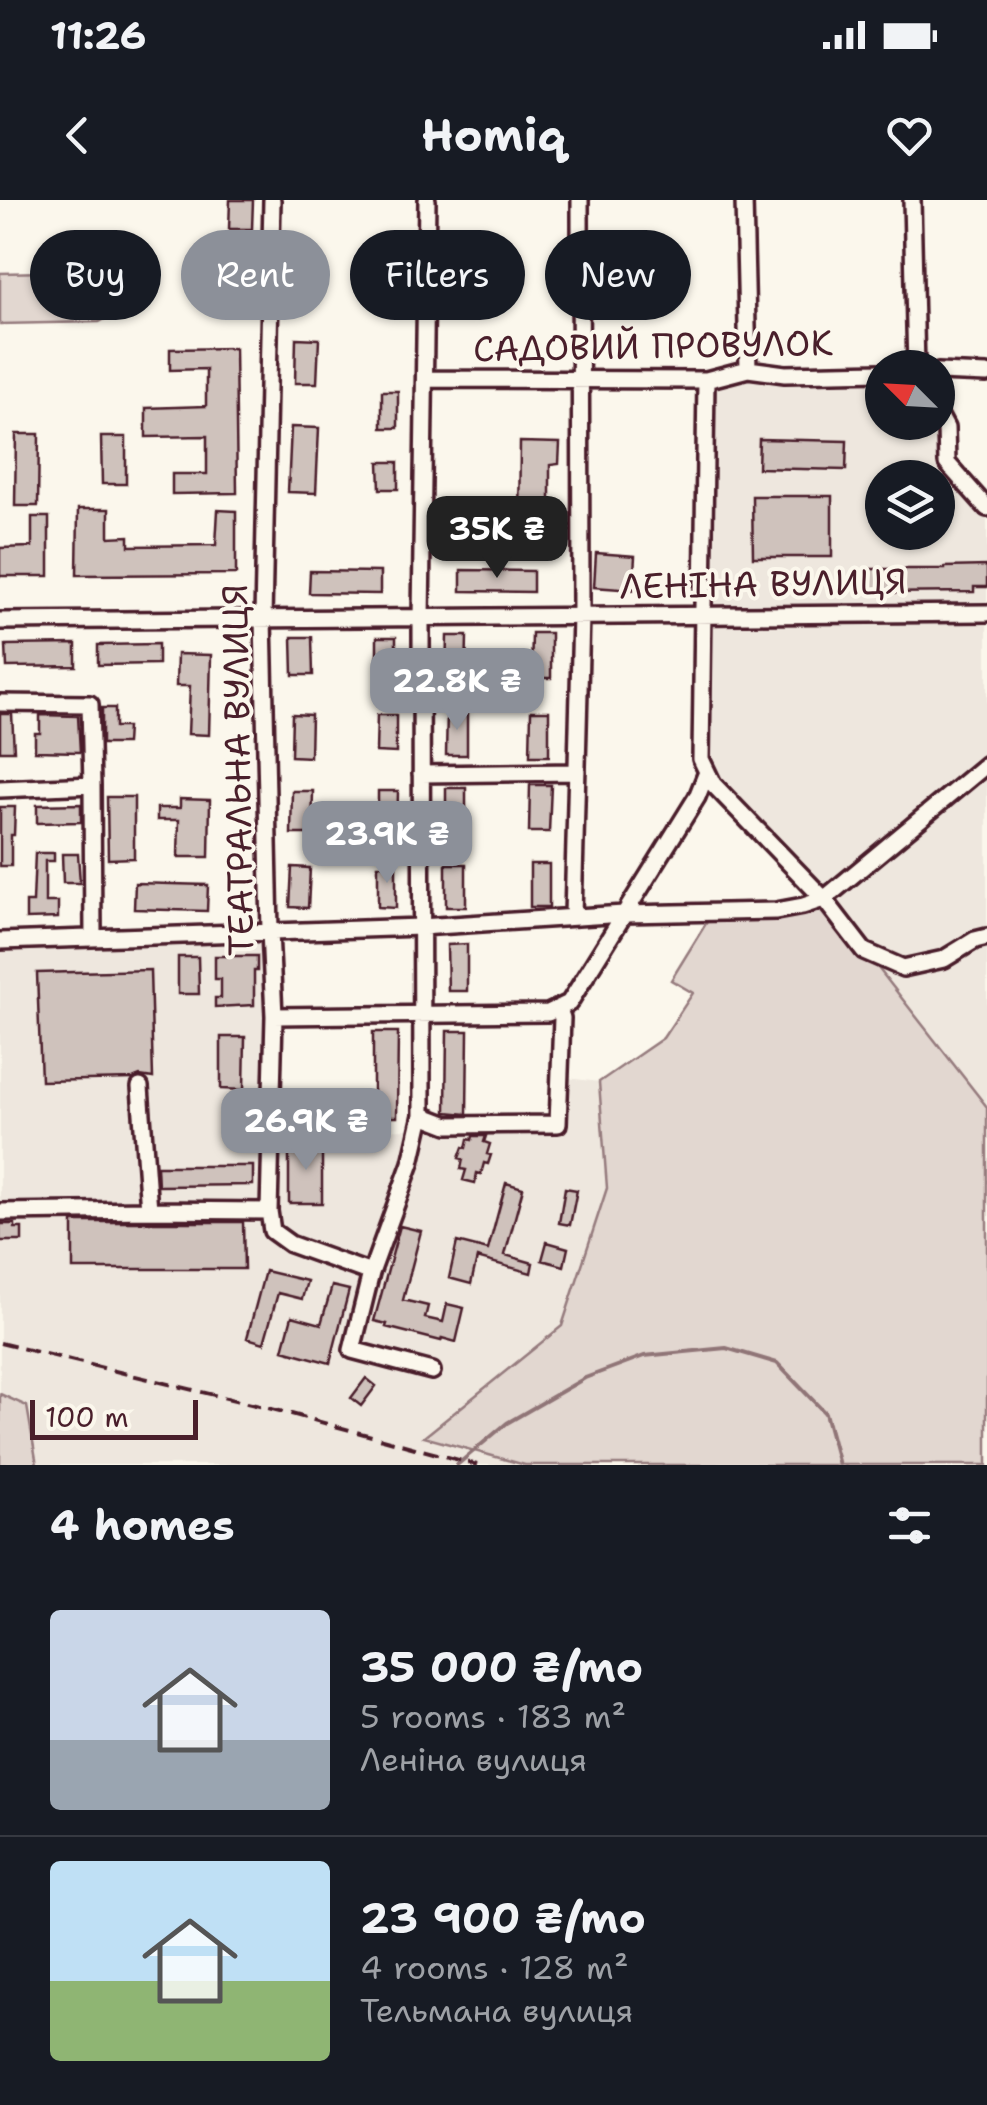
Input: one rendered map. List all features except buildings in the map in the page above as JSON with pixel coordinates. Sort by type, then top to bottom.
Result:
[{"type":"street","name":"ТЕАТРАЛЬНА ВУЛИЦЯ","points":[[269,1212],[274,1016],[263,618],[272,200]]},
{"type":"street","points":[[427,200],[420,618],[422,1115],[411,1163],[371,1273],[352,1350],[432,1371]]},
{"type":"street","points":[[573,916],[582,616],[580,200]]},
{"type":"street","points":[[744,200],[748,369]]},
{"type":"street","points":[[912,200],[916,350]]},
{"type":"street","name":"САДОВИЙ ПРОВУЛОК","points":[[425,379],[706,380],[748,369],[785,374],[865,372]]},
{"type":"street","points":[[955,373],[987,374]]},
{"type":"street","points":[[706,380],[701,758],[713,784],[824,899],[864,950],[903,968],[944,960],[987,937]]},
{"type":"street","points":[[946,440],[947,463],[987,508]]},
{"type":"street","name":"ЛЕНІНА ВУЛИЦЯ","points":[[0,621],[987,613]]},
{"type":"street","points":[[0,703],[90,704],[92,938]]},
{"type":"street","points":[[0,940],[421,927],[802,906],[824,899],[987,764]]},
{"type":"street","points":[[422,774],[577,772]]},
{"type":"street","points":[[274,1016],[559,1009],[568,1002],[624,914],[708,772]]},
{"type":"street","points":[[0,788],[92,785]]},
{"type":"street","points":[[422,1115],[448,1125],[558,1124],[562,1018],[559,1009]]},
{"type":"street","points":[[140,1086],[149,1210]]},
{"type":"street","points":[[0,1212],[269,1212],[272,1231],[290,1244],[371,1273]]},
{"type":"shaded area","points":[[30,272],[30,320],[103,320],[0,324],[0,273]]},
{"type":"shaded area","points":[[748,369],[865,372],[865,440],[942,440],[946,460],[865,460],[865,550],[955,550],[955,472],[987,508],[987,1107],[824,899],[713,784],[701,759],[706,380]]},
{"type":"shaded area","points":[[824,899],[987,1107],[987,1465],[525,1465],[424,1437],[562,1326],[607,1188],[599,1082],[663,1038],[693,993],[671,980],[713,912]]},
{"type":"shaded area","points":[[270,931],[272,1131],[558,1124],[560,1077],[599,1082],[607,1188],[562,1326],[425,1437],[525,1465],[0,1465],[0,941]]},
{"type":"shaded area","points":[[0,1394],[27,1406],[37,1465],[0,1465]]},
{"type":"waterway","points":[[457,1465],[507,1423],[585,1378],[644,1356],[726,1348],[777,1363],[825,1413],[839,1465]]},
{"type":"railway","points":[[0,1343],[284,1412],[477,1465]]}]
